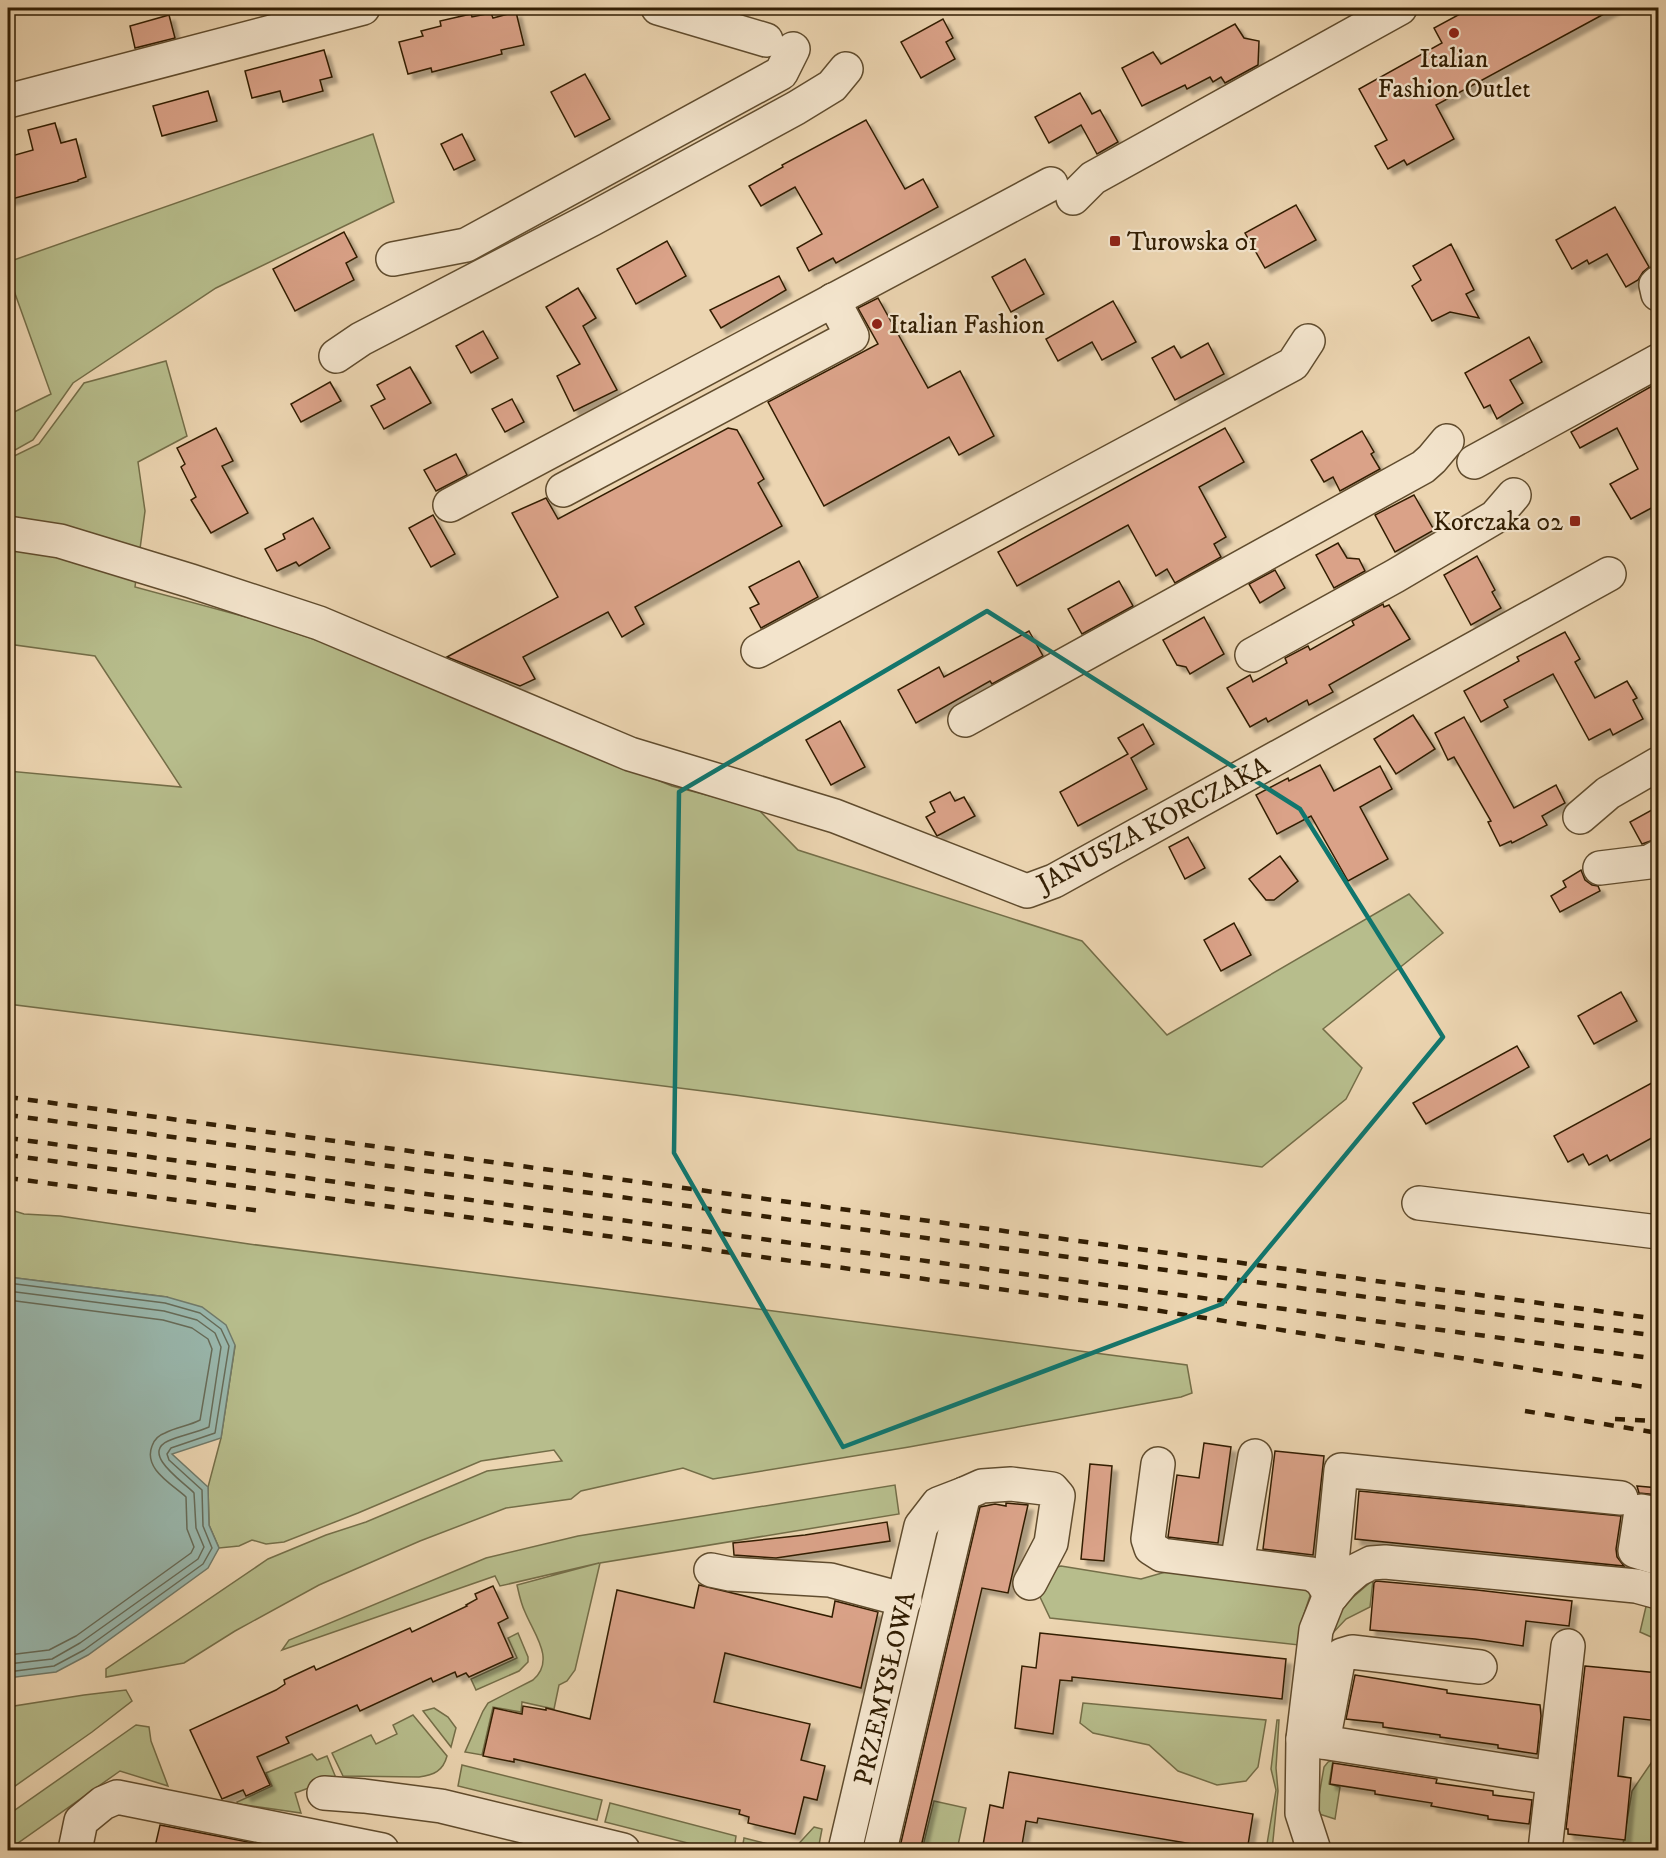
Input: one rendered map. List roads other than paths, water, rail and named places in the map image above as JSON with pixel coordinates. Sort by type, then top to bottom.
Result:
[{"type":"street","points":[[8,101],[363,8]]},
{"type":"street","points":[[393,259],[466,245],[781,72],[779,44],[699,13],[658,8]]},
{"type":"street","points":[[450,505],[833,300],[1093,178],[1400,8]]},
{"type":"street","points":[[336,356],[361,339],[796,108],[832,86],[846,69]]},
{"type":"street","points":[[1659,283],[1656,285],[1659,294]]},
{"type":"street","points":[[563,490],[852,336],[833,300]]},
{"type":"street","points":[[758,651],[1293,364],[1308,341]]},
{"type":"street","points":[[1474,462],[1659,361]]},
{"type":"street","points":[[965,720],[1423,467],[1447,441]]},
{"type":"street","points":[[1252,654],[1395,576],[1495,517],[1514,495]]},
{"type":"street","name":"JANUSZA KORCZAKA","points":[[8,532],[60,541],[192,580],[308,620],[630,754],[835,816],[1027,891],[1054,881],[1610,574]]},
{"type":"street","points":[[1580,817],[1608,793],[1659,764]]},
{"type":"street","points":[[1600,868],[1650,862],[1659,857]]},
{"type":"street","points":[[1419,1203],[1659,1232]]},
{"type":"street","points":[[1237,1564],[1255,1456]]},
{"type":"street","points":[[1158,1464],[1148,1539],[1151,1548],[1162,1555],[1312,1574],[1321,1580],[1331,1596]]},
{"type":"street","points":[[1331,1596],[1341,1470],[1621,1498]]},
{"type":"street","points":[[880,1851],[964,1494],[982,1486],[1011,1484],[1052,1490],[1058,1496],[1051,1543],[1030,1583]]},
{"type":"street","name":"PRZEMYSŁOWA","points":[[845,1851],[894,1650],[921,1526],[938,1504],[964,1494]]},
{"type":"street","points":[[1659,1514],[1641,1511],[1635,1551],[1659,1558]]},
{"type":"street","points":[[1314,1851],[1302,1813],[1313,1741],[1316,1630],[1321,1614],[1331,1596],[1357,1570],[1371,1563],[1385,1562],[1636,1586],[1659,1592]]},
{"type":"street","points":[[711,1570],[730,1574],[830,1580],[905,1600]]},
{"type":"street","points":[[1545,1851],[1568,1646]]},
{"type":"street","points":[[894,1650],[926,1656]]},
{"type":"street","points":[[1313,1741],[1342,1655],[1352,1652],[1480,1667]]},
{"type":"street","points":[[1313,1741],[1552,1778]]},
{"type":"street","points":[[861,1784],[895,1790]]},
{"type":"street","points":[[324,1793],[441,1806],[623,1851]]},
{"type":"street","points":[[75,1851],[81,1821],[103,1803],[117,1797],[382,1851]]},
{"type":"water","points":[[8,1277],[167,1297],[202,1307],[226,1325],[235,1345],[221,1438],[172,1454],[208,1487],[209,1525],[219,1548],[208,1568],[88,1655],[56,1672],[8,1678]]},
{"type":"railway","points":[[8,1097],[1658,1319]]},
{"type":"railway","points":[[8,1115],[1658,1336]]},
{"type":"railway","points":[[8,1138],[1658,1359]]},
{"type":"railway","points":[[8,1155],[1154,1310],[1658,1389]]},
{"type":"railway","points":[[8,1178],[261,1211]]},
{"type":"railway","points":[[1525,1411],[1658,1433]]},
{"type":"railway","points":[[1615,1419],[1658,1421]]},
{"type":"place","name":"Italian Fashion Outlet","points":[[1454,33]]},
{"type":"place","name":"Turowska 01","points":[[1115,241]]},
{"type":"place","name":"Italian Fashion","points":[[877,324]]},
{"type":"place","name":"Korczaka 02","points":[[1575,521]]}]
